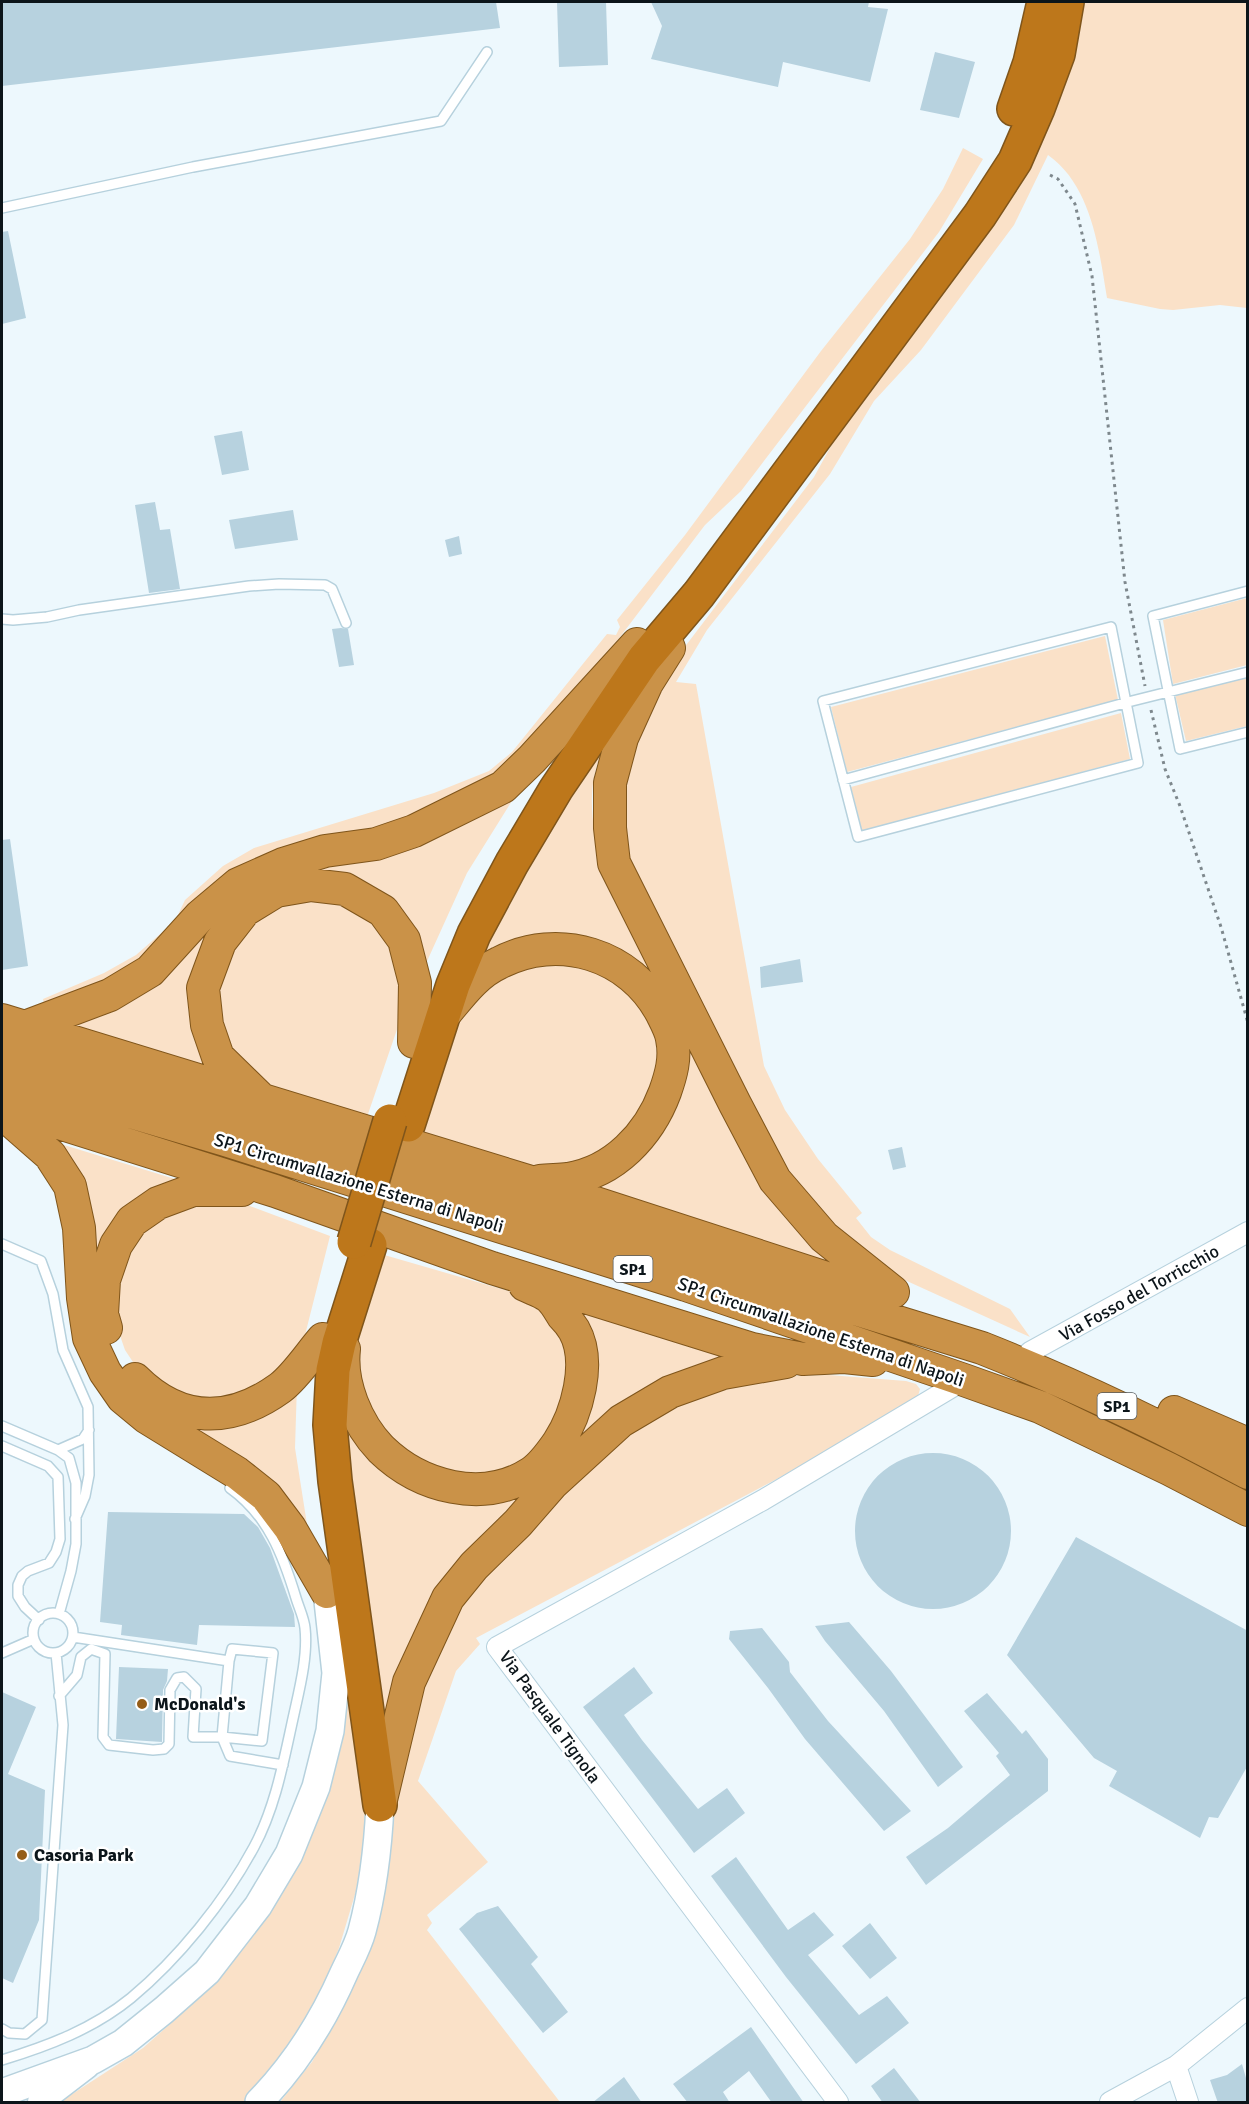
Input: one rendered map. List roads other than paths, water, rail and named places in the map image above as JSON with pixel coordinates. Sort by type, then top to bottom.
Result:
[{"type":"highway","points":[[414,1042],[461,928],[509,836],[637,644],[837,378],[887,322],[998,152],[1030,63],[1044,2]]},
{"type":"highway","points":[[327,1592],[314,1427],[315,1379],[323,1339],[362,1244],[399,1123],[474,934],[512,863],[556,789],[644,659],[699,594],[980,215],[1015,161],[1058,54],[1067,2]]},
{"type":"highway","points":[[699,594],[647,683],[622,738],[610,783],[610,828],[614,863],[775,1180],[824,1237],[957,1340]]},
{"type":"highway","points":[[9,1031],[110,995],[150,971],[200,916],[238,884],[283,864],[325,851],[376,844],[414,831],[503,787],[532,759],[637,644]]},
{"type":"highway","points":[[262,1100],[218,1058],[207,1025],[203,988],[220,942],[245,910],[276,891],[311,885],[345,889],[383,911],[404,940],[415,983],[414,1042],[399,1123]]},
{"type":"highway","points":[[443,1016],[469,985],[483,972],[498,963],[516,955],[558,948],[580,951],[602,958],[630,975],[653,997],[672,1038],[674,1060],[663,1098],[649,1127],[634,1145],[613,1161],[592,1171],[569,1179],[531,1182]]},
{"type":"highway","points":[[9,1031],[262,1100],[531,1182],[910,1305],[1030,1352],[1248,1444]]},
{"type":"highway","name":"SP1 Circumvallazione Esterna di Napoli","points":[[9,1031],[957,1340],[1013,1360],[1097,1396],[1174,1433],[1248,1473]]},
{"type":"highway","name":"SP1 Circumvallazione Esterna di Napoli","points":[[2,1074],[236,1144],[675,1282],[916,1363],[1040,1407],[1248,1510]]},
{"type":"highway","name":"SP1","points":[[2,1105],[275,1191],[492,1268],[752,1349],[803,1359],[843,1357],[916,1363]]},
{"type":"highway","points":[[2,1113],[50,1155],[70,1186],[79,1228],[82,1298],[89,1338],[105,1371],[123,1398],[146,1417],[237,1473],[266,1496],[290,1528],[327,1592]]},
{"type":"highway","points":[[275,1191],[194,1190],[158,1203],[132,1221],[116,1245],[104,1280],[102,1314],[112,1348],[129,1373],[157,1398],[186,1411],[218,1414],[248,1408],[282,1387],[323,1339]]},
{"type":"highway","points":[[362,1244],[343,1357],[346,1383],[357,1415],[373,1440],[388,1456],[411,1472],[442,1486],[481,1490],[509,1484],[532,1473],[551,1454],[567,1430],[580,1394],[582,1360],[575,1332],[550,1297],[492,1268]]},
{"type":"highway","points":[[349,1312],[333,1370],[330,1425],[335,1481],[380,1804]]},
{"type":"highway","points":[[380,1804],[409,1682],[448,1598],[474,1566],[518,1523],[552,1484],[621,1421],[670,1392],[723,1373],[803,1359]]},
{"type":"highway","points":[[1169,1470],[1209,1505],[1248,1530]]},
{"type":"main road","points":[[2,2093],[93,2061],[123,2043],[207,1972],[258,1906],[289,1854],[316,1787],[330,1731],[336,1673],[327,1592]]},
{"type":"main road","points":[[259,2103],[294,2061],[314,2031],[333,1999],[361,1933],[377,1848],[380,1804]]},
{"type":"street","name":"Via Fosso del Torricchio","points":[[1030,1352],[1248,1232]]},
{"type":"street","name":"Via Pasquale Tignola","points":[[838,2103],[496,1647],[763,1500],[964,1380]]},
{"type":"street","points":[[1110,2103],[1176,2066],[1248,2008]]},
{"type":"street","points":[[40,2103],[93,2061]]},
{"type":"street","points":[[1176,2066],[1188,2103]]},
{"type":"lane","points":[[2,208],[192,166],[441,122],[487,52]]},
{"type":"lane","points":[[2,619],[13,621],[47,618],[79,610],[249,586],[279,584],[326,585],[332,589],[346,623]]},
{"type":"lane","points":[[1248,591],[1153,616],[1180,749],[1248,732]]},
{"type":"lane","points":[[1111,627],[1138,763],[858,837],[843,780],[823,701],[1111,627]]},
{"type":"lane","points":[[843,780],[1169,691],[1248,672]]},
{"type":"lane","points":[[4,1245],[41,1262],[53,1294],[63,1350],[88,1407],[89,1475],[85,1496],[75,1519]]},
{"type":"lane","points":[[146,1417],[154,1433],[173,1446]]},
{"type":"lane","points":[[2,1426],[58,1450],[69,1458],[76,1483],[76,1544],[59,1614]]},
{"type":"lane","points":[[58,1450],[83,1439],[89,1430]]},
{"type":"lane","points":[[2,1446],[48,1466],[57,1477],[60,1539],[58,1546],[49,1563],[28,1571],[22,1576],[18,1585],[18,1596],[25,1607],[39,1620]]},
{"type":"lane","points":[[2,2060],[44,2047],[104,2019],[133,1996],[178,1952],[223,1898],[253,1848],[269,1815],[283,1765],[302,1674],[305,1628],[281,1553],[267,1525],[236,1492],[218,1479]]},
{"type":"lane","points":[[48,1614],[59,1614],[72,1626],[73,1637],[67,1648],[56,1653],[40,1648],[34,1639],[34,1629],[39,1620],[48,1614]]},
{"type":"lane","points":[[73,1637],[230,1661]]},
{"type":"lane","points":[[2,1653],[34,1639]]},
{"type":"lane","points":[[59,1696],[77,1675],[81,1657],[92,1649],[105,1654],[103,1737],[109,1745],[164,1749],[169,1744],[170,1690],[177,1678],[184,1677],[196,1689],[194,1737],[222,1737],[262,1741],[273,1653],[232,1649],[222,1737],[230,1756],[283,1765]]},
{"type":"lane","points":[[2,2029],[9,2033],[25,2034],[42,2020],[63,1725],[56,1653]]},
{"type":"place","name":"McDonald's","points":[[142,1704]]},
{"type":"place","name":"Casoria Park","points":[[22,1855]]}]
